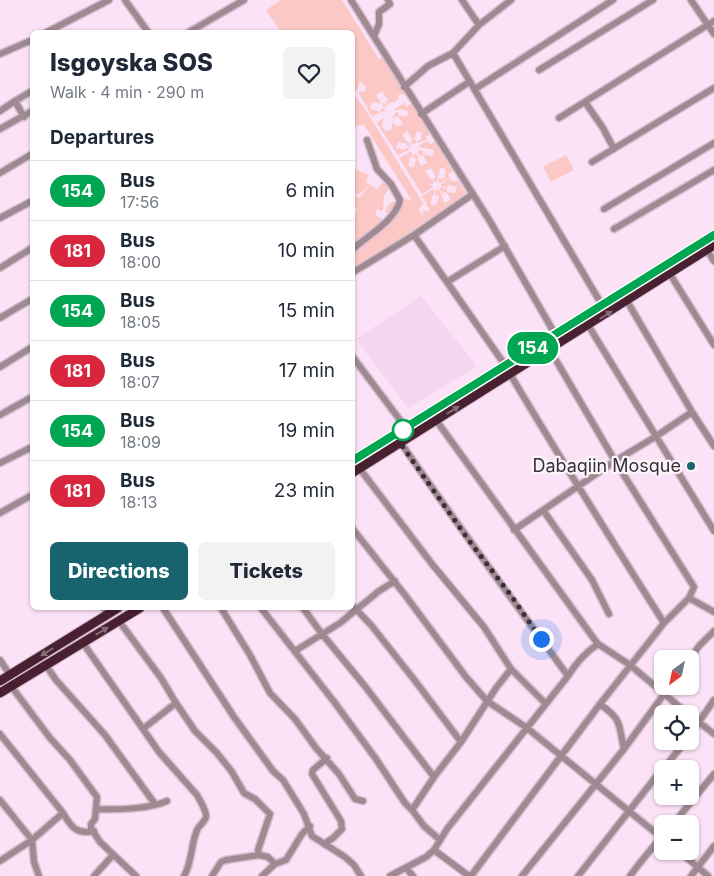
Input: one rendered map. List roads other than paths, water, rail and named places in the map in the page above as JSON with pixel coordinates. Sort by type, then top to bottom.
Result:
[{"type":"highway","points":[[355,459],[714,235]]},
{"type":"highway","points":[[356,471],[711,248]]},
{"type":"highway","points":[[0,693],[137,610]]},
{"type":"highway","points":[[0,681],[106,611]]},
{"type":"street","points":[[51,30],[109,0]]},
{"type":"street","points":[[125,0],[147,30]]},
{"type":"street","points":[[192,30],[244,0]]},
{"type":"street","points":[[351,0],[505,246],[555,334]]},
{"type":"street","points":[[374,36],[378,24],[378,12],[389,2],[398,0]]},
{"type":"street","points":[[462,0],[479,26]]},
{"type":"street","points":[[404,87],[428,66],[453,53],[479,26],[511,0]]},
{"type":"street","points":[[475,89],[613,0]]},
{"type":"street","points":[[539,70],[653,0]]},
{"type":"street","points":[[691,0],[711,23],[714,34]]},
{"type":"street","points":[[559,118],[711,23]]},
{"type":"street","points":[[0,54],[30,41]]},
{"type":"street","points":[[453,53],[602,305]]},
{"type":"street","points":[[421,114],[469,82]]},
{"type":"street","points":[[592,162],[714,88]]},
{"type":"street","points":[[0,112],[30,92]]},
{"type":"street","points":[[16,102],[24,117]]},
{"type":"street","points":[[585,102],[603,128],[614,149]]},
{"type":"street","points":[[1,126],[24,117],[30,112]]},
{"type":"street","points":[[355,247],[387,222],[395,213],[400,200],[391,184],[377,169],[368,140]]},
{"type":"street","points":[[604,209],[714,143]]},
{"type":"street","points":[[0,173],[30,155]]},
{"type":"street","points":[[614,229],[714,170]]},
{"type":"street","points":[[355,271],[414,235],[473,194]]},
{"type":"street","points":[[0,218],[30,201]]},
{"type":"street","points":[[414,235],[505,365]]},
{"type":"street","points":[[447,282],[505,246]]},
{"type":"street","points":[[711,248],[714,261]]},
{"type":"street","points":[[0,268],[30,249]]},
{"type":"street","points":[[670,274],[714,345]]},
{"type":"street","points":[[0,318],[30,300]]},
{"type":"street","points":[[627,302],[692,412],[712,438],[714,446]]},
{"type":"street","points":[[588,325],[714,531]]},
{"type":"street","points":[[0,367],[30,348]]},
{"type":"street","points":[[434,850],[470,876],[560,755],[664,623],[689,598],[694,587],[615,461],[550,350]]},
{"type":"street","points":[[355,360],[412,436]]},
{"type":"street","points":[[510,374],[577,486],[620,550],[664,623]]},
{"type":"street","points":[[0,414],[30,398]]},
{"type":"street","points":[[514,530],[577,486],[692,412]]},
{"type":"street","points":[[436,420],[598,644],[630,665],[654,685]]},
{"type":"street","points":[[400,443],[568,676]]},
{"type":"street","points":[[0,463],[30,448]]},
{"type":"street","points":[[356,471],[484,627],[511,669],[545,703]]},
{"type":"street","points":[[0,513],[30,496]]},
{"type":"street","points":[[543,510],[592,580],[609,614]]},
{"type":"street","points":[[355,532],[466,678],[487,701],[527,728],[654,830]]},
{"type":"street","points":[[355,606],[394,581]]},
{"type":"street","points":[[689,598],[714,612]]},
{"type":"street","points":[[355,608],[382,639],[462,742]]},
{"type":"street","points":[[164,610],[234,717],[268,765],[283,780],[310,826],[312,836],[345,857],[354,865],[361,876]]},
{"type":"street","points":[[222,610],[250,655],[270,693],[295,719],[316,748],[327,758],[355,799],[363,800]]},
{"type":"street","points":[[263,610],[295,650],[376,759],[404,803],[424,826],[440,840]]},
{"type":"street","points":[[304,610],[434,777]]},
{"type":"street","points":[[295,650],[340,623],[351,610]]},
{"type":"street","points":[[118,621],[161,678],[196,731],[232,772],[244,793],[255,799],[270,814],[258,850],[259,855]]},
{"type":"street","points":[[697,650],[714,632]]},
{"type":"street","points":[[82,643],[165,759],[197,795],[206,815],[205,820],[196,831],[189,856],[189,864],[184,876]]},
{"type":"street","points":[[390,876],[426,857],[434,850],[447,829],[545,703],[582,657],[598,644]]},
{"type":"street","points":[[0,660],[10,675]]},
{"type":"street","points":[[45,664],[56,680],[104,735],[155,804]]},
{"type":"street","points":[[412,810],[434,777],[462,742],[487,701],[511,669]]},
{"type":"street","points":[[11,686],[97,797],[95,819],[91,824],[91,828],[100,842],[136,876]]},
{"type":"street","points":[[522,876],[624,749],[663,695]]},
{"type":"street","points":[[665,695],[677,705]]},
{"type":"street","points":[[699,721],[714,700]]},
{"type":"street","points":[[144,728],[176,703]]},
{"type":"street","points":[[600,704],[617,717],[624,749]]},
{"type":"street","points":[[699,723],[714,734]]},
{"type":"street","points":[[0,734],[63,812],[68,822],[84,834],[94,831]]},
{"type":"street","points":[[670,760],[679,750]]},
{"type":"street","points":[[324,844],[342,829],[338,816],[312,774],[313,770],[327,758]]},
{"type":"street","points":[[680,815],[714,774]]},
{"type":"street","points":[[578,876],[654,780]]},
{"type":"street","points":[[0,800],[32,840],[34,862],[40,876]]},
{"type":"street","points":[[96,809],[116,810],[158,805],[167,800]]},
{"type":"street","points":[[0,861],[32,840],[63,812]]},
{"type":"street","points":[[262,876],[275,864],[286,860],[302,834],[310,826]]},
{"type":"street","points":[[630,876],[654,846]]},
{"type":"street","points":[[690,876],[714,846]]},
{"type":"street","points":[[94,876],[113,855]]},
{"type":"street","points":[[212,876],[221,862],[226,860],[259,855],[268,858],[275,864]]},
{"type":"street","points":[[690,860],[708,876]]},
{"type":"street","points":[[406,868],[413,876]]},
{"type":"place","name":"Dabaqiin Mosque","points":[[691,466]]}]
